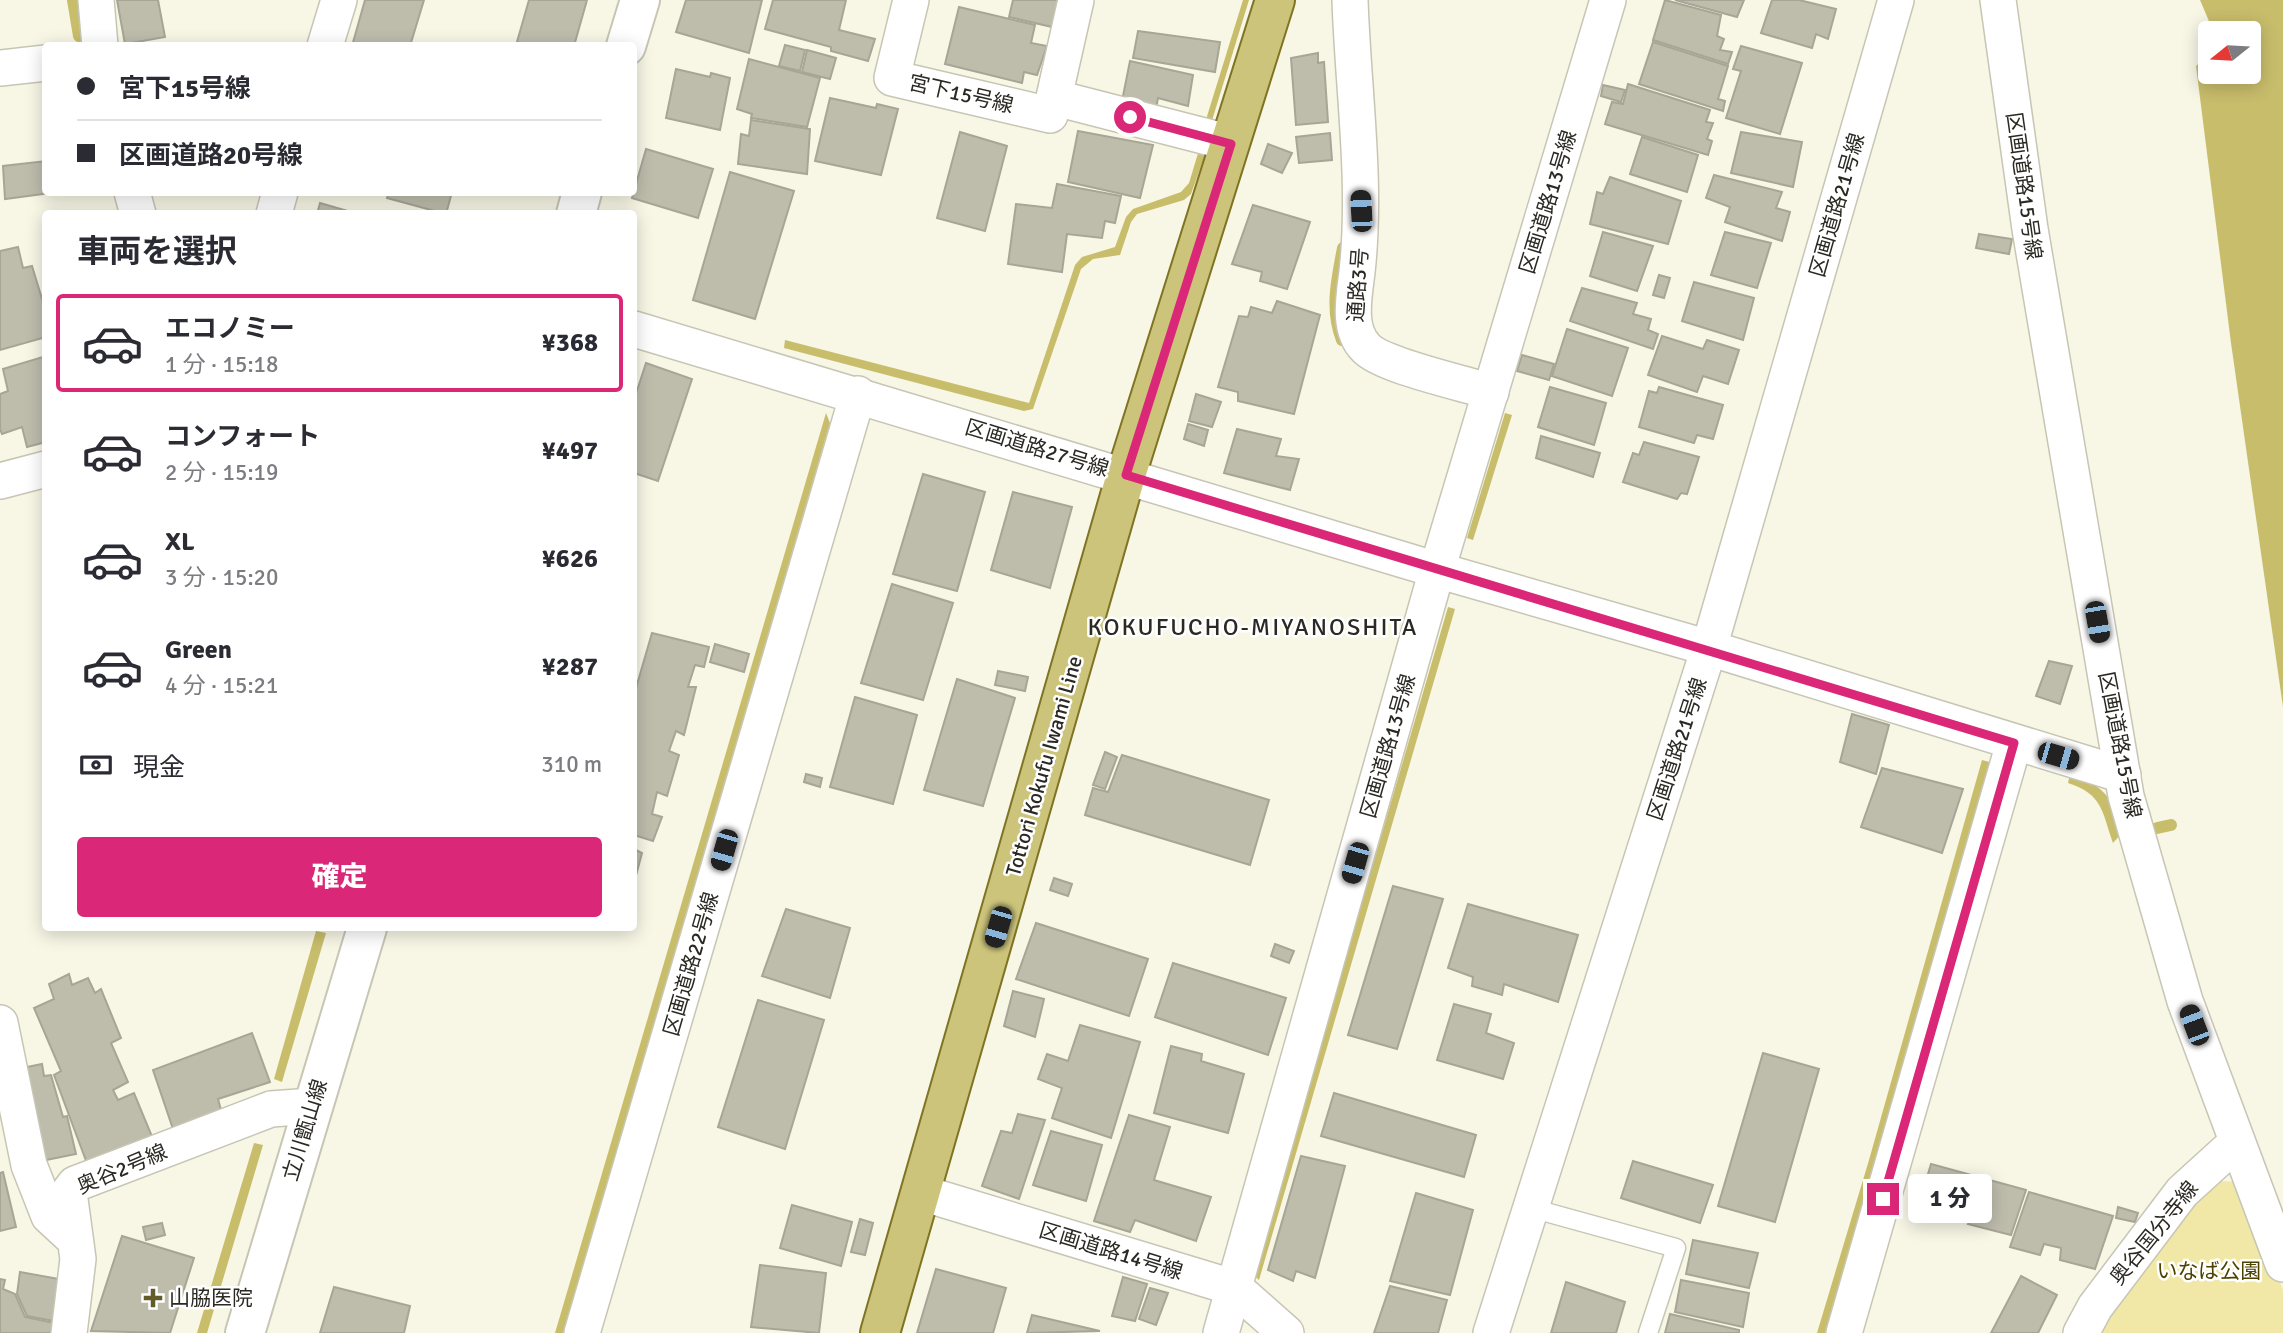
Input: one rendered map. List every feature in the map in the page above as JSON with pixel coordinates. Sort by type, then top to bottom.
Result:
[{"type":"main road","name":"Tottori Kokufu Iwami Line","points":[[880,1333],[1126,475],[1275,0]]},
{"type":"street","points":[[96,0],[100,42]]},
{"type":"street","points":[[326,42],[339,0]]},
{"type":"street","points":[[627,42],[640,0]]},
{"type":"street","name":"宮下15号線","points":[[911,0],[892,78],[1050,115],[1056,98]]},
{"type":"street","points":[[1076,0],[1056,98],[1231,144]]},
{"type":"street","name":"通路3号","points":[[1350,0],[1362,232],[1354,313],[1355,335],[1367,350],[1384,359],[1491,391]]},
{"type":"street","name":"区画道路13号線","points":[[1221,1333],[1437,570],[1608,0]]},
{"type":"street","name":"区画道路21号線","points":[[1492,1333],[1709,648],[1896,0]]},
{"type":"street","name":"区画道路15号線","points":[[1998,0],[2030,229],[2123,775],[2185,1001],[2283,1264]]},
{"type":"street","points":[[0,68],[42,64]]},
{"type":"street","name":"区画道路27号線","points":[[637,331],[858,394],[1437,570],[1709,648],[2123,775]]},
{"type":"street","name":"区画道路22号線","points":[[582,1333],[858,394]]},
{"type":"street","points":[[0,481],[42,470]]},
{"type":"street","points":[[1844,1333],[2014,743]]},
{"type":"street","name":"立川甑山線","points":[[245,1333],[366,931]]},
{"type":"street","points":[[0,1023],[29,1164],[49,1216],[75,1240]]},
{"type":"street","name":"奥谷2号線","points":[[69,1333],[78,1259],[69,1192],[75,1184],[271,1109],[312,1106]]},
{"type":"street","name":"奥谷国分寺線","points":[[2081,1333],[2095,1307],[2182,1192],[2237,1142]]},
{"type":"street","name":"区画道路14号線","points":[[922,1193],[1235,1288],[1286,1333]]},
{"type":"lane","points":[[1531,1208],[1676,1248],[1648,1333]]},
{"type":"green space","name":"いなば公園","points":[[2222,1181],[2241,1182],[2283,1290],[2283,1333],[2092,1333],[2201,1188]]},
{"type":"shaded area","points":[[1243,0],[1249,0],[1210,127],[1204,126]]},
{"type":"shaded area","points":[[2200,0],[2283,0],[2283,707],[2231,343],[2198,84],[2261,84],[2261,21],[2209,21]]},
{"type":"shaded area","points":[[1199,150],[1206,152],[1191,194],[1184,200],[1137,214],[1131,222],[1120,255],[1093,259],[1081,269],[1033,409],[1024,411],[784,348],[785,340],[1029,403],[1075,265],[1082,257],[1115,247],[1126,217],[1133,209],[1181,192],[1189,183]]},
{"type":"shaded area","points":[[826,413],[830,423],[563,1333],[555,1333]]},
{"type":"shaded area","points":[[1505,413],[1512,415],[1473,540],[1467,538]]},
{"type":"shaded area","points":[[1448,607],[1455,609],[1259,1280],[1253,1275]]},
{"type":"shaded area","points":[[1982,760],[1993,763],[1831,1333],[1817,1333],[1869,1160]]},
{"type":"shaded area","points":[[2070,774],[2092,783],[2111,802],[2121,834],[2113,843],[2100,806],[2080,787],[2068,783]]},
{"type":"shaded area","points":[[316,931],[326,933],[282,1082],[274,1079]]},
{"type":"shaded area","points":[[254,1143],[263,1145],[207,1333],[197,1333]]},
{"type":"building","points":[[117,0],[158,0],[165,37],[125,42]]},
{"type":"building","points":[[365,0],[424,0],[411,42],[353,42]]},
{"type":"building","points":[[529,0],[587,0],[575,42],[517,42]]},
{"type":"building","points":[[686,0],[762,0],[749,53],[676,32]]},
{"type":"building","points":[[773,0],[846,0],[839,30],[875,39],[868,61],[831,51],[831,47],[765,29]]},
{"type":"building","points":[[1013,0],[1058,0],[1052,27],[1009,17]]},
{"type":"building","points":[[1665,0],[1721,15],[1717,36],[1724,39],[1720,50],[1732,52],[1728,64],[1653,40]]},
{"type":"building","points":[[1675,0],[1744,0],[1737,17]]},
{"type":"building","points":[[1772,0],[1799,0],[1836,9],[1828,39],[1816,34],[1812,48],[1761,33]]},
{"type":"building","points":[[959,7],[1035,25],[1031,43],[1047,46],[1037,75],[1024,72],[1022,83],[945,64]]},
{"type":"building","points":[[1138,31],[1220,42],[1215,72],[1133,58]]},
{"type":"building","points":[[1653,42],[1728,66],[1718,99],[1725,101],[1723,111],[1639,84]]},
{"type":"building","points":[[785,45],[805,50],[800,71],[779,66]]},
{"type":"building","points":[[1741,46],[1802,63],[1780,134],[1726,118],[1741,71],[1733,69]]},
{"type":"building","points":[[807,50],[836,58],[830,79],[802,72]]},
{"type":"building","points":[[1318,53],[1318,63],[1324,62],[1328,122],[1296,125],[1291,58]]},
{"type":"building","points":[[749,59],[820,78],[807,127],[751,118],[752,114],[737,109]]},
{"type":"building","points":[[1130,61],[1193,75],[1188,106],[1158,98],[1156,109],[1122,101]]},
{"type":"building","points":[[676,69],[710,77],[711,73],[730,78],[720,130],[666,118]]},
{"type":"building","points":[[1628,84],[1710,110],[1706,122],[1713,123],[1707,139],[1712,141],[1708,155],[1605,124],[1612,102],[1623,104]]},
{"type":"building","points":[[1603,85],[1625,90],[1621,102],[1601,96]]},
{"type":"building","points":[[830,98],[876,108],[877,104],[898,109],[881,175],[815,161]]},
{"type":"building","points":[[751,120],[810,129],[807,174],[738,164],[741,134],[749,136]]},
{"type":"building","points":[[1078,131],[1153,145],[1140,198],[1068,182]]},
{"type":"building","points":[[960,132],[1007,146],[985,231],[937,218]]},
{"type":"building","points":[[1741,132],[1802,142],[1793,187],[1731,173]]},
{"type":"building","points":[[1330,133],[1332,160],[1299,163],[1296,137]]},
{"type":"building","points":[[1642,137],[1698,155],[1687,192],[1630,174]]},
{"type":"building","points":[[1268,144],[1292,153],[1282,173],[1261,164]]},
{"type":"building","points":[[646,149],[713,169],[698,218],[632,198],[637,196],[637,180]]},
{"type":"building","points":[[42,161],[42,194],[5,199],[3,166]]},
{"type":"building","points":[[730,172],[794,191],[755,319],[693,300]]},
{"type":"building","points":[[1714,175],[1782,192],[1776,208],[1790,212],[1782,241],[1725,222],[1730,207],[1706,198]]},
{"type":"building","points":[[1610,177],[1681,201],[1668,244],[1590,224],[1597,192],[1603,194]]},
{"type":"building","points":[[1057,184],[1121,196],[1115,223],[1105,221],[1102,238],[1067,234],[1062,272],[1008,264],[1016,204],[1052,208]]},
{"type":"building","points":[[451,196],[447,210],[431,210],[387,198]]},
{"type":"building","points":[[320,203],[344,210],[318,210]]},
{"type":"building","points":[[1253,205],[1310,222],[1287,289],[1260,281],[1262,272],[1232,264]]},
{"type":"building","points":[[1603,232],[1653,246],[1637,291],[1590,276]]},
{"type":"building","points":[[1725,232],[1771,243],[1757,288],[1711,275]]},
{"type":"building","points":[[1979,234],[2012,239],[2009,254],[1976,248]]},
{"type":"building","points":[[18,247],[23,268],[32,266],[42,299],[42,338],[0,350],[0,251]]},
{"type":"building","points":[[1659,275],[1670,278],[1664,298],[1653,295]]},
{"type":"building","points":[[1694,282],[1754,298],[1743,340],[1682,321]]},
{"type":"building","points":[[1582,288],[1637,303],[1633,314],[1651,319],[1648,330],[1658,334],[1653,349],[1570,321]]},
{"type":"building","points":[[1277,301],[1320,315],[1294,414],[1238,401],[1238,392],[1218,387],[1239,316],[1248,317],[1251,307],[1272,313]]},
{"type":"building","points":[[1567,329],[1628,348],[1612,396],[1552,376]]},
{"type":"building","points":[[1662,336],[1703,349],[1707,340],[1739,350],[1728,384],[1703,376],[1697,392],[1648,375]]},
{"type":"building","points":[[1522,355],[1554,364],[1549,380],[1517,371]]},
{"type":"building","points":[[42,357],[42,443],[27,447],[22,427],[2,434],[0,394],[8,391],[3,369]]},
{"type":"building","points":[[646,363],[692,379],[658,481],[637,474],[637,391]]},
{"type":"building","points":[[1550,387],[1606,403],[1594,445],[1538,427]]},
{"type":"building","points":[[1659,387],[1723,405],[1713,439],[1697,435],[1694,443],[1639,427],[1649,391],[1657,393]]},
{"type":"building","points":[[1196,394],[1221,402],[1212,427],[1189,421]]},
{"type":"building","points":[[1188,424],[1208,430],[1204,446],[1184,439]]},
{"type":"building","points":[[1237,429],[1281,439],[1276,456],[1299,459],[1290,490],[1224,473]]},
{"type":"building","points":[[1541,436],[1600,453],[1593,477],[1536,458]]},
{"type":"building","points":[[1644,442],[1699,457],[1687,494],[1681,493],[1677,499],[1623,482],[1633,453],[1639,455]]},
{"type":"building","points":[[923,474],[985,492],[957,591],[893,574]]},
{"type":"building","points":[[1013,492],[1072,507],[1050,588],[991,570]]},
{"type":"building","points":[[892,584],[953,603],[923,700],[861,683]]},
{"type":"building","points":[[652,633],[709,647],[704,667],[695,665],[688,687],[696,687],[684,735],[676,731],[669,751],[679,755],[667,796],[657,792],[652,814],[662,817],[653,841],[637,836],[637,685]]},
{"type":"building","points":[[715,644],[749,654],[744,672],[710,662]]},
{"type":"building","points":[[2049,661],[2072,666],[2060,704],[2036,696]]},
{"type":"building","points":[[998,671],[1028,677],[1025,691],[995,685]]},
{"type":"building","points":[[957,679],[1015,698],[983,806],[924,790]]},
{"type":"building","points":[[855,697],[917,715],[893,804],[830,787]]},
{"type":"building","points":[[1852,714],[1889,725],[1876,774],[1840,762]]},
{"type":"building","points":[[1105,752],[1117,757],[1105,789],[1093,785]]},
{"type":"building","points":[[1122,755],[1269,800],[1250,865],[1085,815],[1093,788],[1108,792]]},
{"type":"building","points":[[1882,768],[1963,789],[1942,853],[1861,827]]},
{"type":"building","points":[[806,774],[822,778],[820,787],[804,782]]},
{"type":"building","points":[[637,850],[642,853],[637,872]]},
{"type":"building","points":[[1054,878],[1072,884],[1068,896],[1050,890]]},
{"type":"building","points":[[1393,886],[1443,899],[1397,1049],[1348,1035]]},
{"type":"building","points":[[1468,904],[1578,935],[1558,1002],[1504,984],[1502,995],[1472,986],[1473,977],[1448,968]]},
{"type":"building","points":[[786,909],[850,928],[830,998],[762,976]]},
{"type":"building","points":[[1036,923],[1148,959],[1129,1016],[1016,979]]},
{"type":"building","points":[[1275,944],[1294,951],[1289,963],[1271,956]]},
{"type":"building","points":[[1173,963],[1286,998],[1268,1055],[1155,1017]]},
{"type":"building","points":[[69,974],[72,985],[88,978],[95,993],[101,989],[121,1038],[111,1043],[128,1082],[113,1090],[118,1100],[134,1093],[153,1139],[88,1166],[54,1075],[61,1071],[34,1008],[54,999],[49,984]]},
{"type":"building","points":[[1013,991],[1044,999],[1035,1037],[1004,1026]]},
{"type":"building","points":[[758,1000],[824,1020],[785,1149],[718,1127]]},
{"type":"building","points":[[1454,1004],[1491,1014],[1486,1033],[1514,1043],[1503,1079],[1437,1060]]},
{"type":"building","points":[[1080,1025],[1140,1042],[1111,1138],[1052,1118],[1062,1088],[1038,1079],[1047,1054],[1068,1061]]},
{"type":"building","points":[[252,1033],[270,1082],[218,1099],[221,1110],[173,1129],[153,1070]]},
{"type":"building","points":[[1171,1046],[1202,1054],[1201,1061],[1244,1074],[1228,1133],[1154,1113]]},
{"type":"building","points":[[1763,1053],[1819,1069],[1775,1222],[1718,1206]]},
{"type":"building","points":[[42,1064],[44,1076],[51,1075],[63,1117],[67,1116],[76,1154],[41,1161],[22,1068]]},
{"type":"building","points":[[1334,1093],[1476,1135],[1464,1177],[1321,1136]]},
{"type":"building","points":[[1018,1114],[1045,1120],[1019,1199],[982,1186],[1001,1131],[1012,1133]]},
{"type":"building","points":[[1129,1115],[1170,1127],[1154,1180],[1211,1197],[1196,1241],[1135,1220],[1130,1232],[1094,1221]]},
{"type":"building","points":[[1051,1131],[1102,1145],[1086,1201],[1033,1185]]},
{"type":"building","points":[[1301,1156],[1345,1166],[1315,1278],[1296,1271],[1293,1281],[1268,1270]]},
{"type":"building","points":[[1633,1161],[1713,1185],[1700,1223],[1621,1198]]},
{"type":"building","points":[[1931,1164],[2026,1190],[2011,1235],[1968,1224],[1971,1217],[1949,1210],[1946,1217],[1917,1211]]},
{"type":"building","points":[[3,1172],[16,1227],[0,1231],[0,1173]]},
{"type":"building","points":[[2029,1192],[2113,1216],[2095,1269],[2060,1260],[2061,1248],[2044,1244],[2040,1255],[2010,1247]]},
{"type":"building","points":[[1416,1193],[1473,1210],[1450,1295],[1390,1281]]},
{"type":"building","points":[[792,1205],[852,1222],[841,1266],[780,1248]]},
{"type":"building","points":[[2118,1207],[2138,1213],[2135,1222],[2116,1218]]},
{"type":"building","points":[[860,1219],[873,1223],[865,1255],[851,1252]]},
{"type":"building","points":[[162,1223],[165,1235],[146,1240],[143,1227]]},
{"type":"building","points":[[122,1236],[194,1258],[170,1333],[91,1331]]},
{"type":"building","points":[[1693,1240],[1758,1253],[1749,1288],[1686,1274]]},
{"type":"building","points":[[760,1265],[826,1273],[819,1333],[751,1327]]},
{"type":"building","points":[[936,1269],[1006,1288],[993,1333],[917,1333]]},
{"type":"building","points":[[20,1272],[59,1279],[54,1321],[27,1316],[17,1294]]},
{"type":"building","points":[[2021,1276],[2057,1295],[2038,1333],[1991,1333]]},
{"type":"building","points":[[1123,1277],[1147,1284],[1135,1321],[1112,1316]]},
{"type":"building","points":[[0,1279],[5,1280],[3,1289],[15,1294],[25,1317],[54,1323],[50,1333],[0,1333]]},
{"type":"building","points":[[1681,1280],[1749,1293],[1743,1327],[1675,1312]]},
{"type":"building","points":[[1566,1282],[1625,1302],[1616,1333],[1551,1333]]},
{"type":"building","points":[[1390,1286],[1447,1300],[1438,1333],[1374,1333]]},
{"type":"building","points":[[334,1287],[410,1306],[404,1333],[320,1333]]},
{"type":"building","points":[[1150,1288],[1168,1293],[1156,1325],[1139,1319]]},
{"type":"building","points":[[1670,1314],[1739,1330],[1739,1333],[1665,1333]]},
{"type":"building","points":[[1032,1315],[1100,1331],[1027,1333]]},
{"type":"waterway","points":[[73,0],[79,36]]},
{"type":"waterway","points":[[1342,340],[1335,306],[1343,248]]},
{"type":"waterway","points":[[2157,828],[2171,825]]},
{"type":"place","name":"山脇医院","points":[[153,1298]]},
{"type":"district","name":"KOKUFUCHO-MIYANOSHITA","points":[[1253,627]]},
{"type":"route","points":[[1130,117],[1231,144],[1126,475],[1437,570],[1709,648],[2014,743],[1883,1199]]}]
